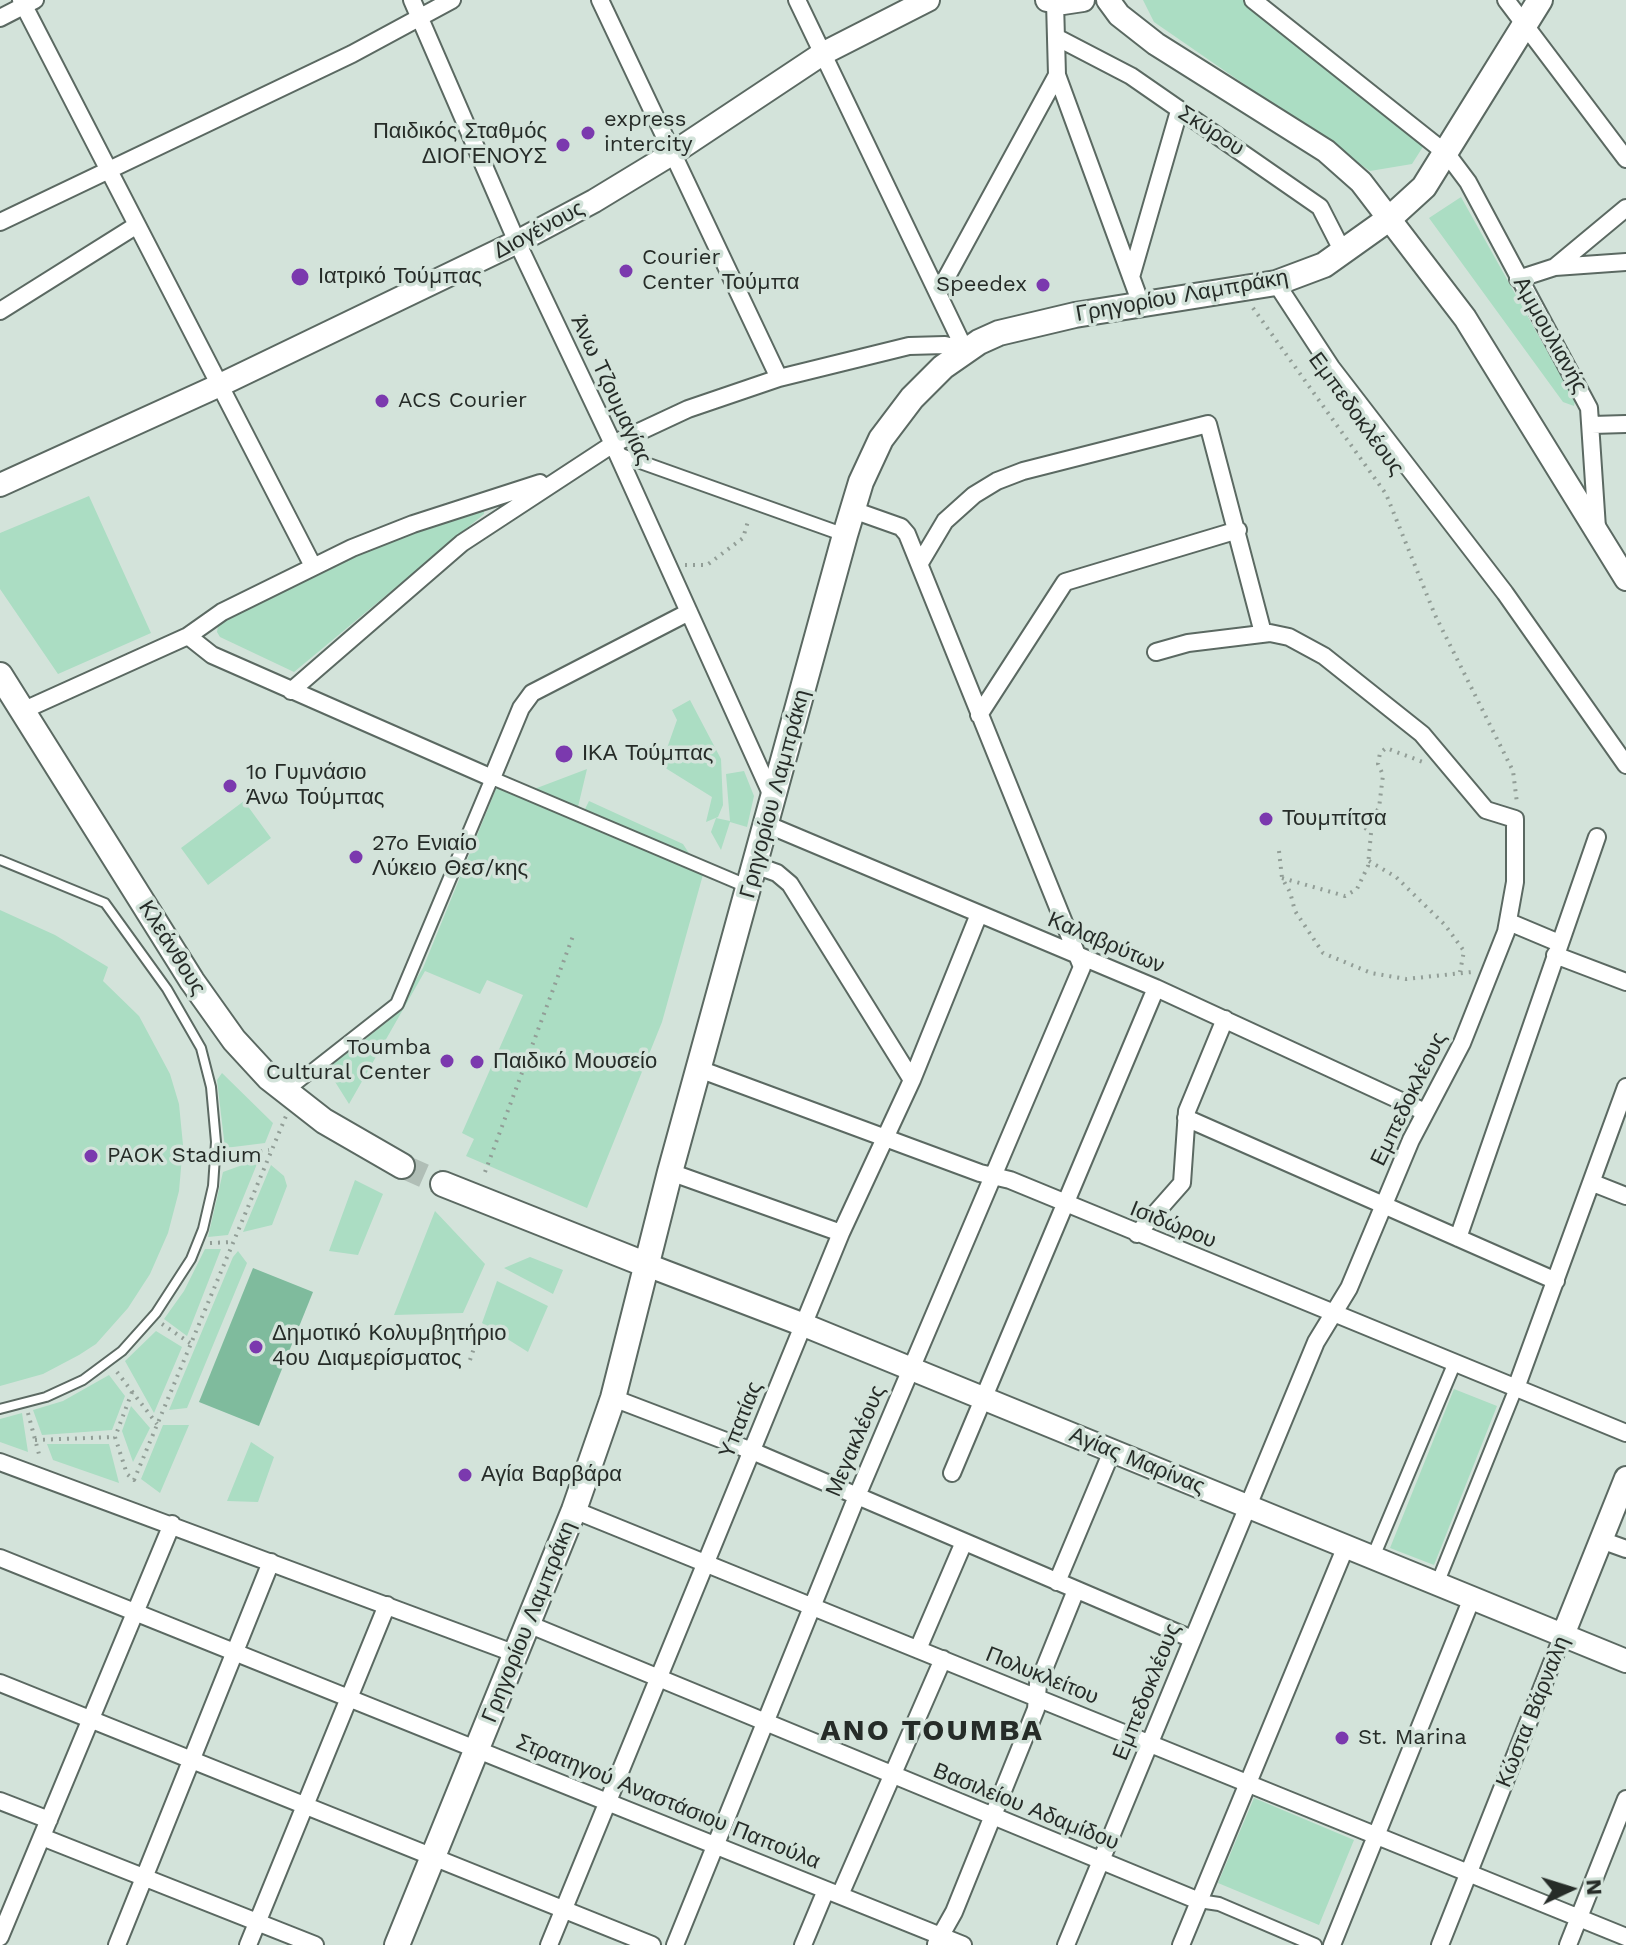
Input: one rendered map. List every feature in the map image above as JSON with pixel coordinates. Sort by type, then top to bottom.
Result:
[{"type":"main road","name":"Γρηγορίου Λαμπράκη","points":[[397,1945],[574,1510],[613,1398],[670,1172],[845,535],[869,464],[897,416],[924,385],[965,350],[988,337],[1024,325],[1240,290],[1315,271],[1390,218],[1424,187],[1540,0]]},
{"type":"main road","name":"Κλεάνθους","points":[[0,675],[234,1040],[291,1096],[345,1136],[402,1166]]},
{"type":"main road","points":[[443,1184],[647,1265]]},
{"type":"street","name":"Άνω Τζουμαγίας","points":[[412,0],[517,242],[616,449],[773,798]]},
{"type":"street","points":[[0,222],[421,19],[452,0]]},
{"type":"street","points":[[600,0],[779,378]]},
{"type":"street","points":[[797,0],[965,350]]},
{"type":"street","name":"Διογένους","points":[[0,485],[220,385],[517,242],[594,201],[673,153],[822,54],[928,0]]},
{"type":"street","points":[[1083,0],[1051,1],[1057,75],[1141,304]]},
{"type":"street","name":"Σκύρου","points":[[1108,0],[1119,15],[1156,44],[1326,151],[1353,175],[1390,218]]},
{"type":"street","points":[[1253,0],[1447,154]]},
{"type":"street","points":[[1506,0],[1626,159]]},
{"type":"street","points":[[0,18],[26,2],[107,168],[313,566]]},
{"type":"street","name":"Σκύρου","points":[[1056,37],[1131,76],[1320,207],[1343,252]]},
{"type":"street","points":[[938,293],[1057,75]]},
{"type":"street","points":[[1131,277],[1179,111]]},
{"type":"street","name":"Αμμουλιανής","points":[[1447,154],[1468,182],[1585,401],[1592,425],[1597,534]]},
{"type":"street","points":[[1555,267],[1626,208]]},
{"type":"street","name":"Αμμουλιανής","points":[[1390,218],[1465,318],[1626,578]]},
{"type":"street","points":[[0,311],[137,225]]},
{"type":"street","points":[[1518,279],[1555,267],[1626,262]]},
{"type":"street","points":[[1276,283],[1324,357],[1498,584],[1626,765]]},
{"type":"street","points":[[291,691],[462,543],[561,476],[688,409],[779,378],[909,346],[945,345],[965,350]]},
{"type":"street","points":[[920,563],[945,521],[974,495],[997,481],[1023,471],[1208,424],[1263,633]]},
{"type":"street","points":[[1592,425],[1626,424]]},
{"type":"street","points":[[616,449],[754,504],[845,535]]},
{"type":"street","points":[[22,711],[188,636],[222,612],[313,566],[413,524],[561,476]]},
{"type":"street","points":[[853,510],[901,527],[920,563],[979,715],[1081,957]]},
{"type":"street","points":[[979,715],[1065,582],[1238,530]]},
{"type":"street","points":[[291,1096],[397,1004],[521,708],[537,689],[689,612]]},
{"type":"street","points":[[1156,652],[1188,643],[1263,633],[1289,637],[1346,671],[1412,725],[1486,810],[1515,819]]},
{"type":"street","points":[[188,636],[212,655],[492,778],[752,876],[777,873],[790,884],[912,1080]]},
{"type":"street","name":"Εμπεδοκλέους","points":[[1066,1945],[1316,1342],[1349,1288],[1425,1112],[1462,1043],[1490,973],[1509,922],[1515,882],[1515,819]]},
{"type":"street","name":"Καλαβρύτων","points":[[766,824],[1156,988],[1425,1112]]},
{"type":"street","points":[[1458,1238],[1597,837]]},
{"type":"street","name":"Υπατίας","points":[[549,1945],[841,1233],[912,1080],[979,914]]},
{"type":"street","points":[[1509,922],[1626,982]]},
{"type":"street","name":"Μεγακλέους","points":[[675,1945],[857,1496],[1080,976],[1081,957]]},
{"type":"street","points":[[952,1473],[1156,988]]},
{"type":"street","points":[[1137,1234],[1182,1183],[1186,1118],[1225,1019]]},
{"type":"street","name":"Ισιδώρου","points":[[699,1069],[1067,1204],[1626,1433]]},
{"type":"street","points":[[1437,1584],[1516,1388],[1626,1087]]},
{"type":"street","points":[[1186,1118],[1556,1281]]},
{"type":"street","points":[[670,1172],[841,1233]]},
{"type":"street","points":[[1593,1183],[1626,1196]]},
{"type":"street","name":"Αγίας Μαρίνας","points":[[647,1265],[911,1368],[1626,1661]]},
{"type":"street","points":[[1373,1557],[1455,1362]]},
{"type":"street","points":[[613,1398],[752,1451],[1192,1639]]},
{"type":"street","points":[[1057,1582],[1112,1451]]},
{"type":"street","points":[[0,1462],[516,1654]]},
{"type":"street","name":"Κώστα Βάρναλη","points":[[1440,1945],[1626,1478]]},
{"type":"street","name":"Πολυκλείτου","points":[[574,1510],[1626,1937]]},
{"type":"street","points":[[0,1937],[172,1524]]},
{"type":"street","points":[[1601,1540],[1626,1549]]},
{"type":"street","points":[[918,1649],[964,1542]]},
{"type":"street","points":[[1181,1945],[1346,1546]]},
{"type":"street","name":"Στρατηγού Αναστάσιου Παπούλα","points":[[0,1558],[833,1892],[937,1940],[963,1945]]},
{"type":"street","points":[[117,1945],[189,1759],[271,1562]]},
{"type":"street","points":[[937,1940],[954,1912],[1036,1709],[1038,1684],[1076,1590]]},
{"type":"street","points":[[1332,1945],[1472,1598]]},
{"type":"street","points":[[248,1945],[387,1605]]},
{"type":"street","name":"Βασιλείου Αδαμίδου","points":[[528,1624],[765,1725],[1199,1901]]},
{"type":"street","points":[[803,1945],[891,1776],[943,1659]]},
{"type":"street","points":[[0,1683],[652,1945]]},
{"type":"street","points":[[0,1801],[49,1820]]},
{"type":"street","points":[[1568,1945],[1625,1803]]},
{"type":"street","points":[[42,1837],[315,1945]]},
{"type":"street","points":[[1199,1901],[1219,1904],[1315,1945]]},
{"type":"lane","points":[[0,860],[105,903],[167,989],[197,1038],[205,1061],[213,1104],[216,1160],[210,1201],[197,1244],[182,1274],[152,1318],[109,1362],[69,1387],[0,1409]]},
{"type":"path","name":"Εμπεδοκλέους","points":[[1240,290],[1386,494],[1450,650],[1513,771],[1518,790],[1515,819]]},
{"type":"path","points":[[671,573],[683,565],[707,565],[743,538],[754,504]]},
{"type":"path","points":[[1282,878],[1345,896],[1357,889],[1369,861],[1371,833],[1364,827],[1379,808],[1383,775],[1378,764],[1380,753],[1386,748],[1452,768]]},
{"type":"path","points":[[1279,851],[1282,878],[1295,911],[1323,953],[1349,965],[1406,979],[1490,973]]},
{"type":"path","points":[[1369,861],[1396,877],[1445,925],[1464,951],[1460,973]]},
{"type":"path","points":[[485,1172],[573,936]]},
{"type":"path","points":[[132,1392],[115,1437],[127,1474],[134,1480],[291,1096]]},
{"type":"path","points":[[216,1160],[269,1150]]},
{"type":"path","points":[[197,1244],[232,1242]]},
{"type":"path","points":[[152,1318],[190,1343]]},
{"type":"path","points":[[470,1360],[476,1342]]},
{"type":"path","points":[[109,1362],[157,1424]]},
{"type":"path","points":[[25,1403],[45,1478]]},
{"type":"path","points":[[35,1440],[115,1437]]},
{"type":"shaded area","points":[[1143,0],[1248,0],[1426,142],[1412,164],[1370,171],[1154,22]]},
{"type":"shaded area","points":[[1461,197],[1575,401],[1574,406],[1563,402],[1429,218]]},
{"type":"shaded area","points":[[89,496],[151,633],[58,674],[0,589],[0,533]]},
{"type":"shaded area","points":[[484,509],[484,514],[294,672],[220,637],[217,632],[219,620],[376,542]]},
{"type":"shaded area","points":[[690,700],[721,759],[723,805],[718,817],[706,822],[712,797],[667,769],[656,757],[666,751],[677,720],[672,710]]},
{"type":"shaded area","points":[[587,769],[577,811],[529,791]]},
{"type":"shaded area","points":[[744,771],[754,796],[747,827],[730,822],[721,850],[711,832],[716,818],[730,821],[726,774]]},
{"type":"shaded area","points":[[498,784],[704,871],[662,1022],[587,1208],[466,1156],[474,1139],[462,1133],[523,995],[487,980],[480,994],[425,971],[349,1104],[327,1069],[392,1018],[423,968]]},
{"type":"shaded area","points":[[244,801],[271,838],[208,885],[181,848]]},
{"type":"shaded area","points":[[589,801],[683,844],[694,861],[583,813]]},
{"type":"shaded area","name":"PAOK Stadium","points":[[0,910],[55,935],[108,967],[103,981],[139,1016],[170,1074],[179,1104],[183,1145],[179,1191],[168,1233],[150,1274],[128,1308],[96,1344],[79,1355],[43,1374],[0,1386]]},
{"type":"shaded area","points":[[222,1073],[273,1123],[265,1143],[225,1148],[217,1080]]},
{"type":"shaded area","points":[[259,1159],[228,1235],[208,1237],[223,1172]]},
{"type":"shaded area","points":[[271,1165],[284,1176],[287,1186],[272,1225],[243,1232]]},
{"type":"shaded area","points":[[355,1180],[383,1194],[358,1255],[329,1251]]},
{"type":"shaded area","points":[[435,1211],[485,1264],[463,1313],[394,1315]]},
{"type":"shaded area","points":[[205,1249],[221,1249],[187,1336],[164,1319],[184,1291]]},
{"type":"shaded area","points":[[238,1251],[247,1263],[187,1408],[169,1410],[233,1257]]},
{"type":"shaded area","points":[[530,1257],[563,1270],[553,1294],[504,1268]]},
{"type":"shaded area","name":"Δημοτικό Κολυμβητήριο 4ου Διαμερίσματος","points":[[253,1268],[313,1292],[259,1426],[199,1402]]},
{"type":"shaded area","points":[[497,1281],[548,1306],[528,1352],[482,1323]]},
{"type":"shaded area","points":[[156,1331],[182,1347],[154,1413],[125,1361]]},
{"type":"shaded area","points":[[109,1375],[125,1396],[112,1430],[42,1435],[33,1410],[63,1401]]},
{"type":"shaded area","points":[[1454,1389],[1497,1406],[1434,1565],[1390,1548]]},
{"type":"shaded area","points":[[131,1406],[150,1428],[133,1462],[122,1431]]},
{"type":"shaded area","points":[[22,1413],[28,1452],[0,1442],[0,1419]]},
{"type":"shaded area","points":[[163,1425],[189,1425],[160,1493],[141,1479]]},
{"type":"shaded area","points":[[251,1442],[274,1457],[258,1502],[227,1501]]},
{"type":"shaded area","points":[[47,1444],[109,1444],[119,1483],[53,1460]]},
{"type":"shaded area","points":[[1254,1798],[1354,1840],[1319,1925],[1218,1883]]},
{"type":"tunnel","points":[[402,1166],[443,1184]]},
{"type":"place","name":"express intercity","points":[[588,133]]},
{"type":"place","name":"Παιδικός Σταθμός ΔΙΟΓΕΝΟΥΣ","points":[[563,145]]},
{"type":"place","name":"Courier Center Τούμπα","points":[[626,271]]},
{"type":"place","name":"Ιατρικό Τούμπας","points":[[300,277]]},
{"type":"place","name":"Speedex","points":[[1043,285]]},
{"type":"place","name":"ACS Courier","points":[[382,401]]},
{"type":"place","name":"ΙΚΑ Τούμπας","points":[[564,754]]},
{"type":"place","name":"1ο Γυμνάσιο Άνω Τούμπας","points":[[230,786]]},
{"type":"place","name":"Τουμπίτσα","points":[[1266,819]]},
{"type":"place","name":"27o Ενιαίο Λύκειο Θεσ/κης","points":[[356,857]]},
{"type":"place","name":"Toumba Cultural Center","points":[[447,1061]]},
{"type":"place","name":"Παιδικό Μουσείο","points":[[477,1062]]},
{"type":"place","name":"PAOK Stadium","points":[[91,1156]]},
{"type":"place","name":"Δημοτικό Κολυμβητήριο 4ου Διαμερίσματος","points":[[256,1347]]},
{"type":"place","name":"Αγία Βαρβάρα","points":[[465,1475]]},
{"type":"place","name":"St. Marina","points":[[1342,1738]]},
{"type":"district","name":"ANO TOUMBA","points":[[932,1731]]}]
